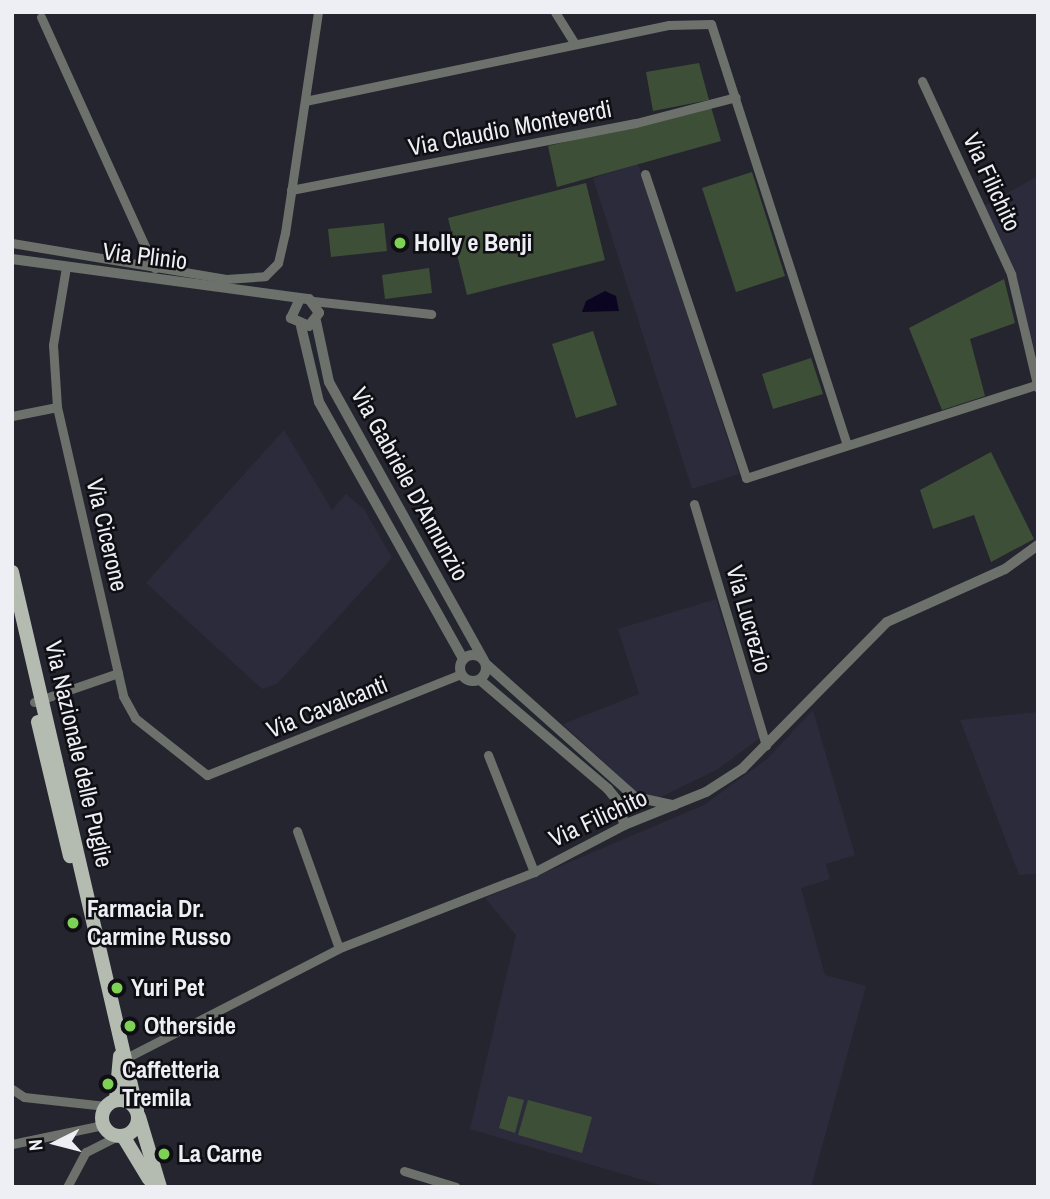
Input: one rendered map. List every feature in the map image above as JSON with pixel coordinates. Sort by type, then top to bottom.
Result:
[{"type":"main road","name":"Via Nazionale delle Puglie","points":[[12,572],[38,700],[124,1058],[160,1187]]},
{"type":"main road","name":"Via Nazionale delle Puglie","points":[[12,612],[38,700]]},
{"type":"main road","name":"Via Nazionale delle Puglie","points":[[103,1125],[124,1058]]},
{"type":"main road","points":[[111,1103],[138,1114],[121,1136]]},
{"type":"main road","points":[[103,1125],[121,1136],[146,1165],[151,1187]]},
{"type":"street","points":[[12,243],[226,279],[265,276],[278,263],[318,12]]},
{"type":"street","points":[[555,12],[574,43]]},
{"type":"street","points":[[41,17],[155,268]]},
{"type":"street","points":[[305,101],[574,43],[706,22],[736,97],[847,445]]},
{"type":"street","name":"Via Filichito","points":[[922,81],[1011,274],[1037,387]]},
{"type":"street","name":"Via Claudio Monteverdi","points":[[291,190],[636,123],[736,97]]},
{"type":"street","points":[[645,174],[746,478],[1037,387]]},
{"type":"street","name":"Via Plinio","points":[[12,259],[313,301],[431,314]]},
{"type":"street","name":"Via Cicerone","points":[[66,267],[53,345],[57,407],[118,673],[135,718],[207,775]]},
{"type":"street","points":[[272,294],[290,309],[301,326],[316,321],[313,301]]},
{"type":"street","points":[[290,309],[300,299]]},
{"type":"street","name":"Via Gabriele D'Annunzio","points":[[316,321],[329,382],[485,662],[635,797],[677,806]]},
{"type":"street","name":"Via Gabriele D'Annunzio","points":[[301,326],[319,402],[463,659]]},
{"type":"street","points":[[12,416],[57,407]]},
{"type":"street","name":"Via Lucrezio","points":[[694,503],[766,746]]},
{"type":"street","name":"Via Filichito","points":[[124,1058],[339,948],[534,872],[624,825],[677,806],[724,781],[766,746],[887,622],[1004,569],[1038,545]]},
{"type":"street","points":[[480,680],[485,662],[476,654],[463,659],[461,674],[480,680],[608,789],[620,804],[624,825]]},
{"type":"street","points":[[38,700],[118,673]]},
{"type":"street","name":"Via Cavalcanti","points":[[207,775],[461,674]]},
{"type":"street","points":[[488,755],[534,872]]},
{"type":"street","points":[[297,831],[339,948]]},
{"type":"street","points":[[12,1089],[24,1097],[111,1103]]},
{"type":"street","points":[[12,1144],[103,1125]]},
{"type":"street","points":[[67,1187],[86,1152],[121,1136]]},
{"type":"street","points":[[404,1171],[456,1187]]},
{"type":"shaded area","points":[[638,164],[739,474],[692,489],[593,178]]},
{"type":"shaded area","points":[[1038,176],[1038,362],[1014,273],[984,206]]},
{"type":"shaded area","points":[[605,291],[616,296],[619,311],[582,312],[586,301]]},
{"type":"shaded area","points":[[284,430],[332,510],[346,494],[364,509],[392,558],[277,684],[262,689],[146,583]]},
{"type":"shaded area","points":[[716,599],[760,738],[718,769],[657,799],[635,791],[563,724],[639,694],[618,629]]},
{"type":"shaded area","points":[[813,710],[855,855],[826,864],[830,879],[801,888],[825,975],[866,986],[811,1187],[667,1187],[470,1129],[516,935],[485,898],[704,805],[767,759]]},
{"type":"shaded area","points":[[1038,712],[1038,874],[1019,875],[960,720]]},
{"type":"green space","points":[[699,63],[709,100],[653,111],[646,72]]},
{"type":"green space","points":[[711,107],[721,141],[557,187],[548,146]]},
{"type":"green space","points":[[752,172],[785,276],[736,292],[702,188]]},
{"type":"green space","points":[[586,183],[605,260],[467,295],[448,218]]},
{"type":"green space","points":[[384,223],[387,251],[331,257],[328,229]]},
{"type":"green space","points":[[429,268],[432,293],[385,299],[382,275]]},
{"type":"green space","points":[[1004,279],[1015,323],[970,339],[985,396],[942,410],[909,328]]},
{"type":"green space","points":[[593,331],[617,405],[576,418],[552,344]]},
{"type":"green space","points":[[811,358],[823,394],[773,409],[762,374]]},
{"type":"green space","points":[[991,452],[1034,539],[991,562],[974,515],[933,529],[920,490]]},
{"type":"green space","points":[[508,1096],[524,1100],[515,1133],[499,1128]]},
{"type":"green space","points":[[528,1100],[592,1117],[582,1153],[518,1135]]},
{"type":"place","name":"Holly e Benji","points":[[400,243]]},
{"type":"place","name":"Farmacia Dr. Carmine Russo","points":[[73,923]]},
{"type":"place","name":"Yuri Pet","points":[[117,988]]},
{"type":"place","name":"Otherside","points":[[130,1026]]},
{"type":"place","name":"Caffetteria Tremila","points":[[108,1084]]},
{"type":"place","name":"La Carne","points":[[164,1154]]}]
